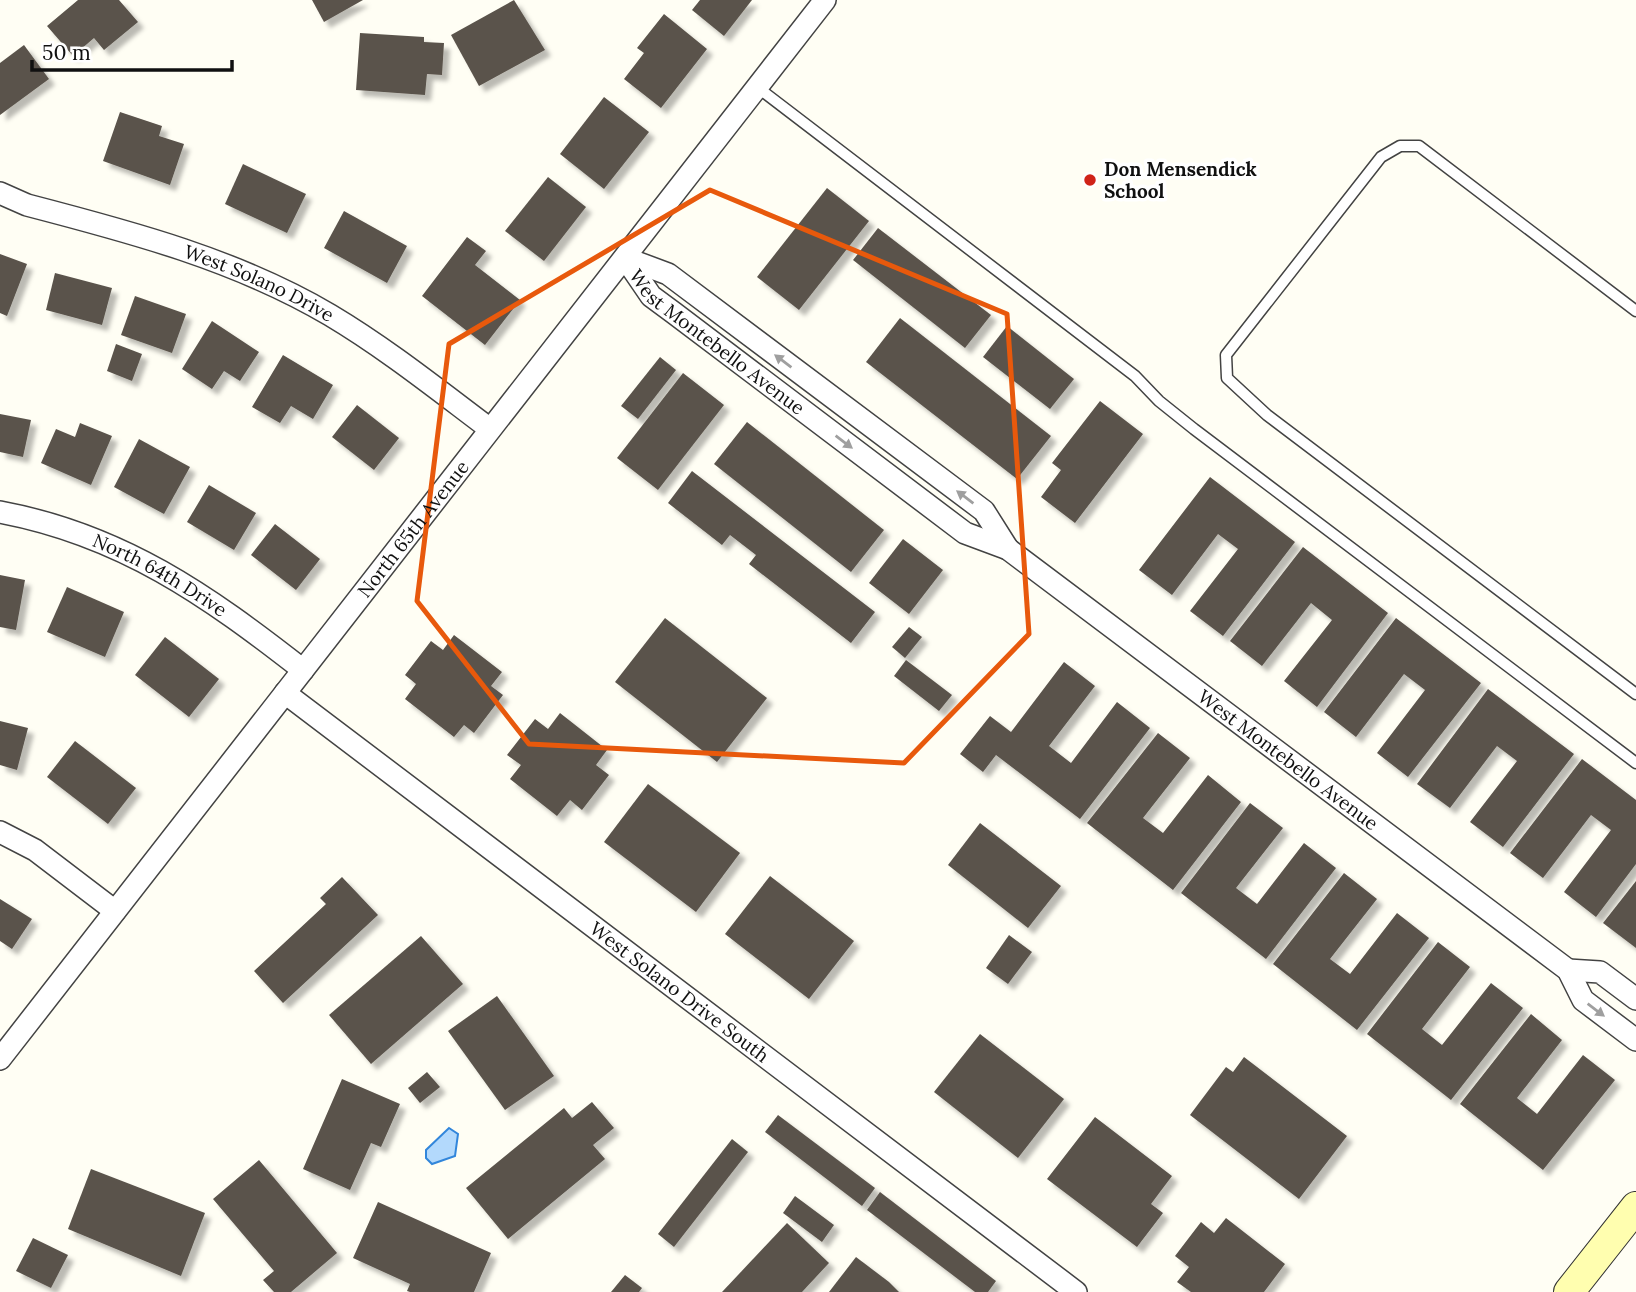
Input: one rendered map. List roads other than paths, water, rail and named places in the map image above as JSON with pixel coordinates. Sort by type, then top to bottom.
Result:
[{"type":"main road","points":[[1569,1292],[1636,1207]]},
{"type":"street","name":"North 65th Avenue","points":[[0,1059],[825,0]]},
{"type":"street","name":"West Solano Drive","points":[[0,194],[209,259],[281,290],[377,344],[490,429]]},
{"type":"street","name":"West Montebello Avenue","points":[[625,258],[668,274],[984,511],[1008,549]]},
{"type":"street","name":"West Montebello Avenue","points":[[625,258],[651,296],[965,533],[1008,549],[1568,970],[1583,1000],[1636,1040]]},
{"type":"street","name":"North 64th Drive","points":[[0,512],[84,535],[136,555],[201,594],[303,670]]},
{"type":"street","name":"West Solano Drive South","points":[[285,693],[1076,1292]]},
{"type":"street","points":[[0,832],[35,850],[115,911]]},
{"type":"street","points":[[1568,970],[1600,972],[1636,999]]},
{"type":"lane","points":[[757,87],[1135,376],[1159,401],[1194,429],[1636,763]]},
{"type":"lane","points":[[1636,311],[1419,146],[1399,146],[1381,157],[1226,355],[1227,378],[1267,415],[1636,694]]},
{"type":"water","points":[[449,1128],[458,1134],[455,1156],[432,1164],[426,1158],[426,1150]]},
{"type":"place","name":"Don Mensendick School","points":[[1090,180]]}]
